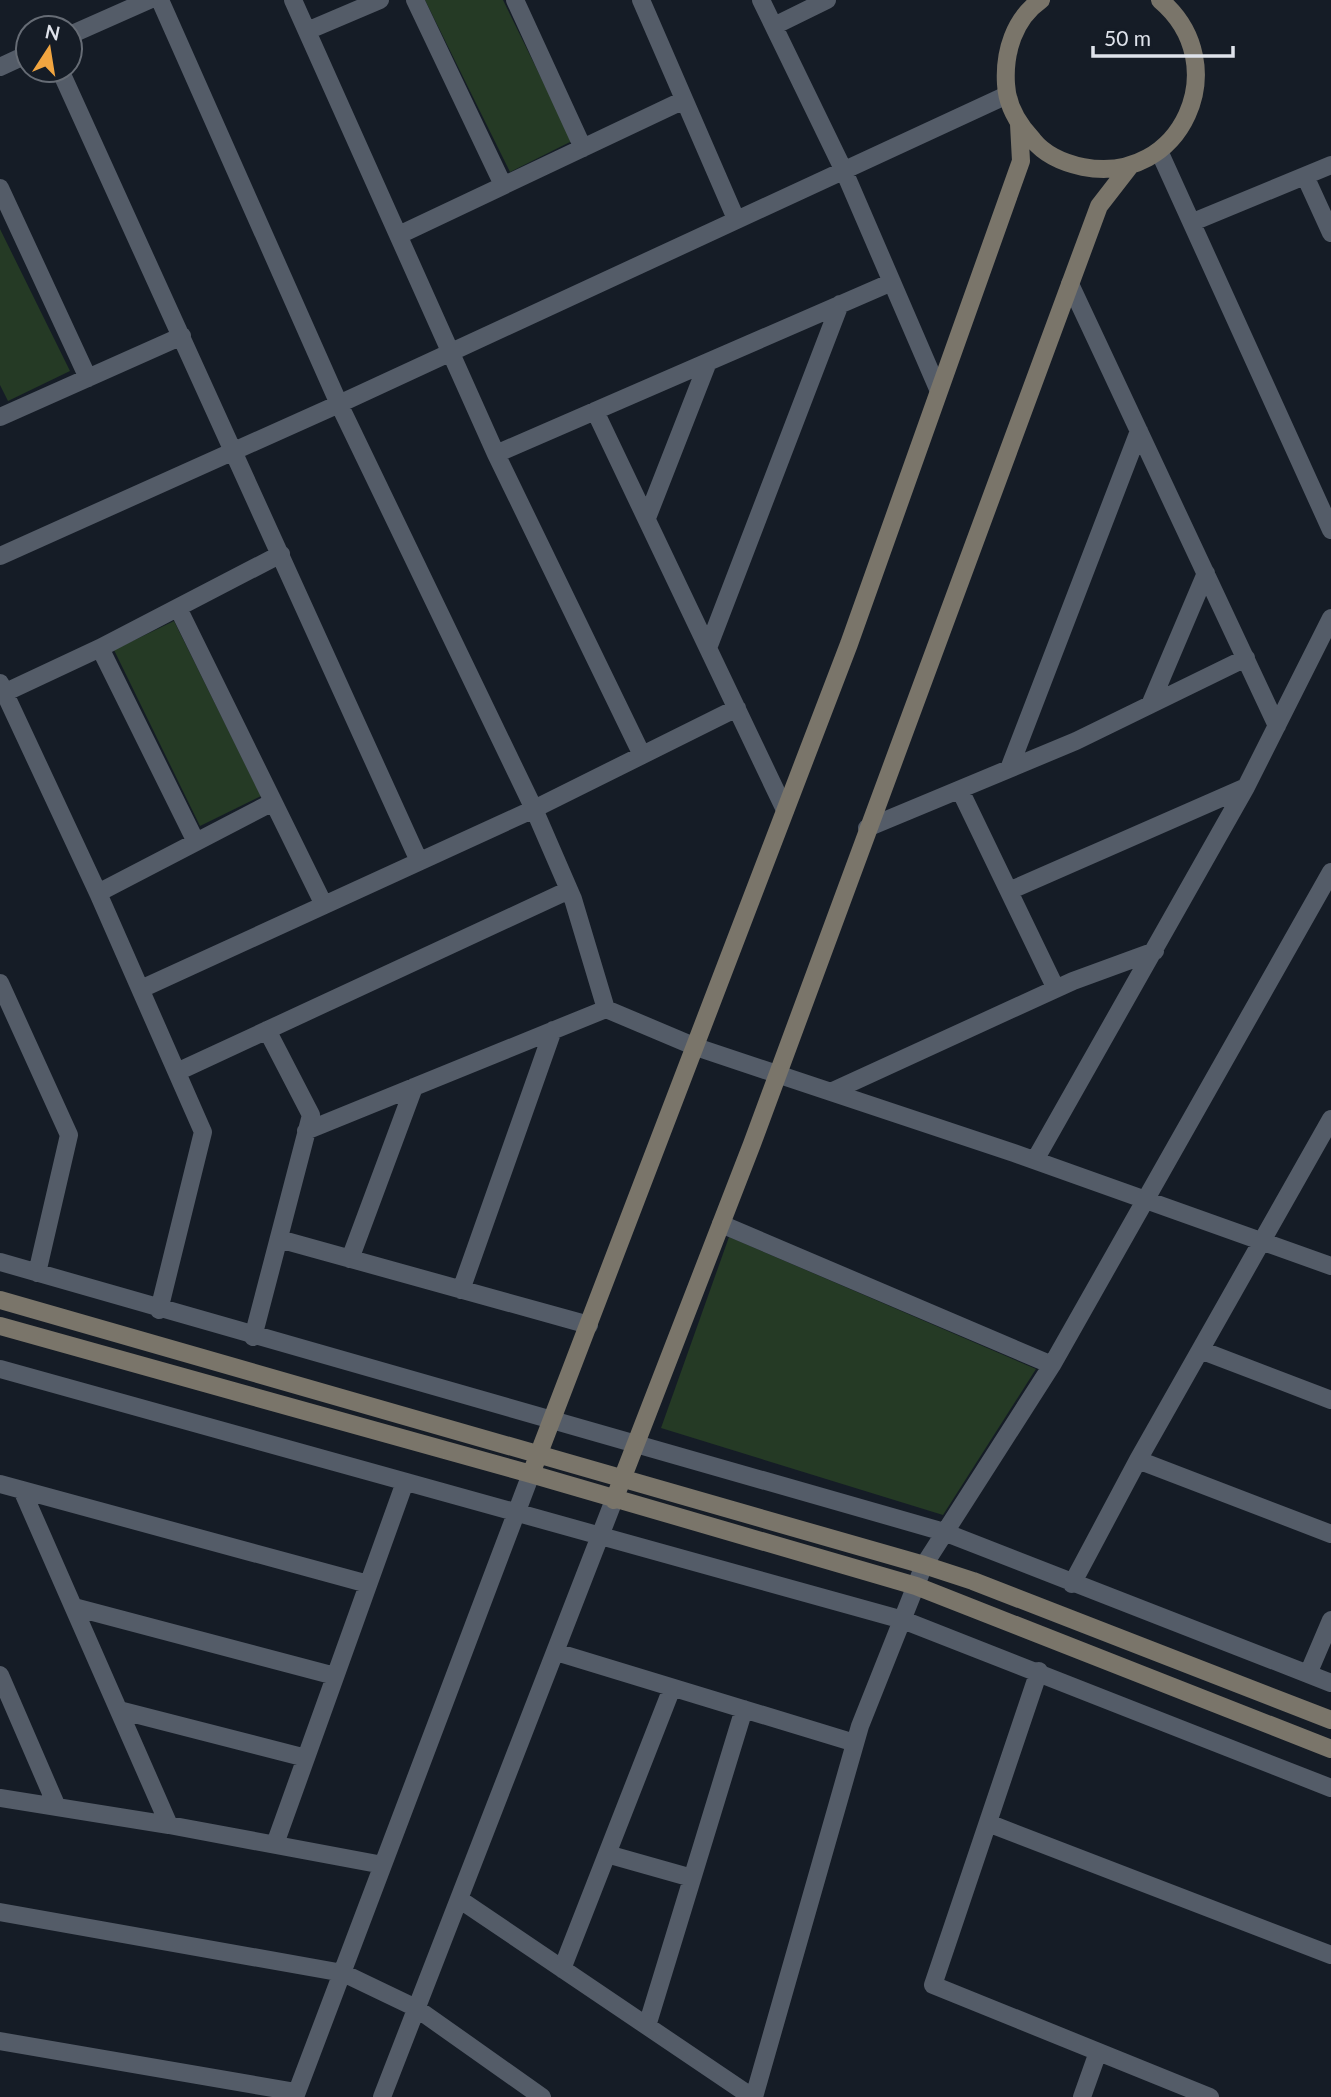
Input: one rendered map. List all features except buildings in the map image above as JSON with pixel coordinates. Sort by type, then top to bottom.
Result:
[{"type":"street","points":[[84,29],[149,0]]},
{"type":"street","points":[[160,0],[339,404],[534,809],[569,890],[606,1009]]},
{"type":"street","points":[[293,0],[496,454],[642,755]]},
{"type":"street","points":[[307,30],[380,0]]},
{"type":"street","points":[[415,0],[503,185]]},
{"type":"street","points":[[514,0],[583,148]]},
{"type":"street","points":[[641,0],[736,219]]},
{"type":"street","points":[[761,0],[844,171],[938,389]]},
{"type":"street","points":[[774,26],[827,0]]},
{"type":"street","points":[[1041,0],[1032,6],[1014,32],[1005,63],[1007,95],[1019,124],[1040,148],[1068,164],[1099,170],[1130,166],[1159,151],[1181,129],[1194,101],[1198,69],[1191,39],[1171,4]]},
{"type":"street","points":[[66,84],[419,862]]},
{"type":"street","points":[[0,556],[339,404],[1007,95]]},
{"type":"street","points":[[398,235],[684,100]]},
{"type":"street","points":[[0,2041],[295,2095],[849,644],[1021,161],[1019,124]]},
{"type":"street","points":[[1159,151],[1331,530]]},
{"type":"street","points":[[1193,222],[1331,165]]},
{"type":"street","points":[[382,2097],[721,1224],[1099,206],[1130,166]]},
{"type":"street","points":[[1305,176],[1331,233]]},
{"type":"street","points":[[0,188],[88,378]]},
{"type":"street","points":[[496,454],[892,282]]},
{"type":"street","points":[[1070,284],[1277,726]]},
{"type":"street","points":[[708,648],[840,304]]},
{"type":"street","points":[[0,417],[182,336]]},
{"type":"street","points":[[647,518],[708,362]]},
{"type":"street","points":[[595,411],[786,810]]},
{"type":"street","points":[[1009,769],[1139,431]]},
{"type":"street","points":[[159,1310],[202,1132],[98,893],[2,688],[100,648],[281,554]]},
{"type":"street","points":[[1150,705],[1206,573]]},
{"type":"street","points":[[178,608],[324,905]]},
{"type":"street","points":[[1035,1160],[1246,787],[1331,618]]},
{"type":"street","points":[[100,648],[196,842]]},
{"type":"street","points":[[867,828],[1076,741],[1245,658]]},
{"type":"street","points":[[141,989],[534,809],[737,708]]},
{"type":"street","points":[[1009,891],[1246,787]]},
{"type":"street","points":[[960,790],[1056,989]]},
{"type":"street","points":[[98,893],[273,802]]},
{"type":"street","points":[[459,1899],[753,2097],[855,1744],[924,1565],[1052,1365],[1331,872]]},
{"type":"street","points":[[177,1072],[569,890]]},
{"type":"street","points":[[833,1091],[1056,989],[1155,951]]},
{"type":"street","points":[[0,983],[69,1135],[37,1273]]},
{"type":"street","points":[[306,1131],[606,1009],[696,1047],[1035,1160],[1331,1266]]},
{"type":"street","points":[[253,1337],[310,1115],[267,1030]]},
{"type":"street","points":[[461,1290],[553,1030]]},
{"type":"street","points":[[350,1259],[414,1087]]},
{"type":"street","points":[[1072,1584],[1138,1460],[1203,1351],[1331,1119]]},
{"type":"street","points":[[721,1224],[1052,1365]]},
{"type":"street","points":[[279,1239],[589,1325]]},
{"type":"street","points":[[0,1262],[253,1337],[944,1532],[1331,1683]]},
{"type":"street","points":[[0,1300],[924,1565],[973,1581],[1331,1720]]},
{"type":"street","points":[[0,1326],[531,1474],[916,1586],[1331,1749]]},
{"type":"street","points":[[1203,1351],[1331,1399]]},
{"type":"street","points":[[0,1369],[517,1513],[602,1534],[903,1620],[1331,1787]]},
{"type":"street","points":[[1138,1460],[1331,1534]]},
{"type":"street","points":[[275,1844],[405,1482]]},
{"type":"street","points":[[0,1484],[368,1584]]},
{"type":"street","points":[[22,1490],[169,1825]]},
{"type":"street","points":[[74,1607],[335,1676]]},
{"type":"street","points":[[1308,1674],[1331,1620]]},
{"type":"street","points":[[556,1652],[855,1744]]},
{"type":"street","points":[[1039,1671],[933,1985],[1210,2097]]},
{"type":"street","points":[[0,1675],[57,1807]]},
{"type":"street","points":[[562,1969],[672,1688]]},
{"type":"street","points":[[647,2026],[744,1709]]},
{"type":"street","points":[[119,1710],[306,1758]]},
{"type":"street","points":[[0,1798],[169,1825],[383,1865]]},
{"type":"street","points":[[988,1823],[1331,1955]]},
{"type":"street","points":[[607,1854],[692,1878]]},
{"type":"street","points":[[0,1912],[343,1973],[416,2008],[542,2097]]},
{"type":"street","points":[[1082,2097],[1098,2052]]},
{"type":"green space","points":[[425,0],[503,0],[572,141],[510,172]]},
{"type":"green space","points":[[0,229],[70,371],[8,401],[0,385]]},
{"type":"green space","points":[[174,621],[261,796],[200,826],[114,650]]},
{"type":"green space","points":[[729,1237],[1036,1369],[943,1515],[661,1428]]}]
